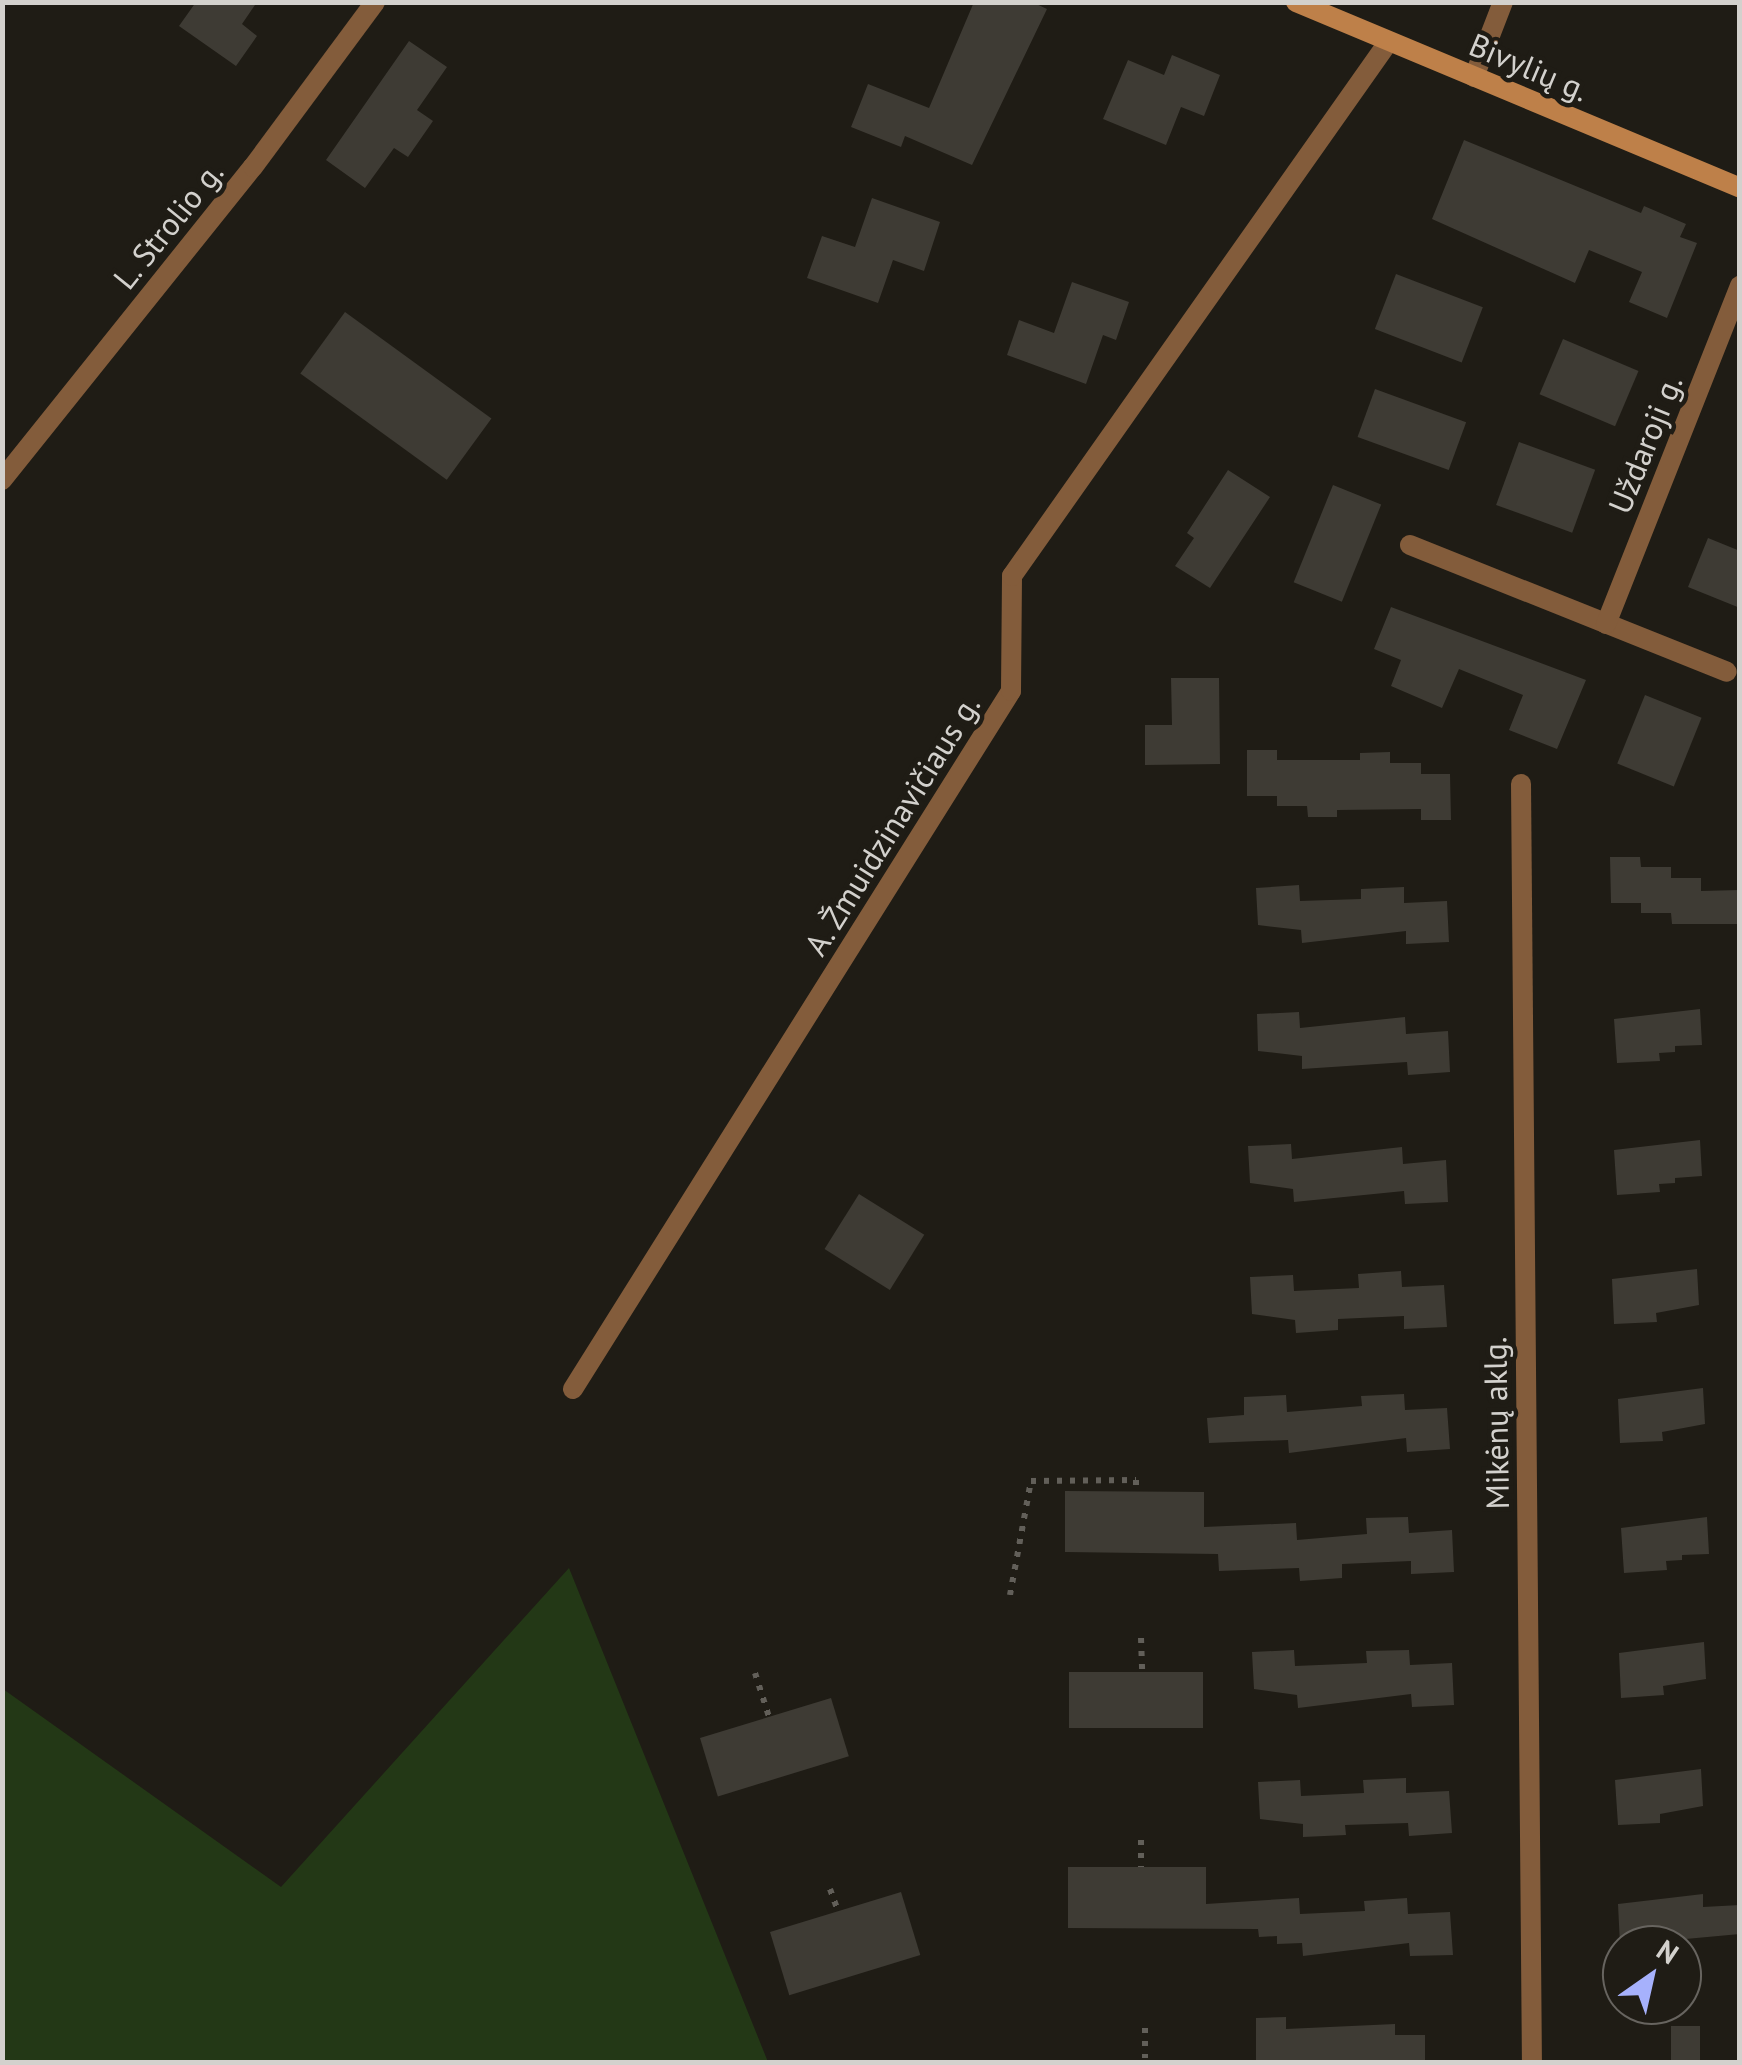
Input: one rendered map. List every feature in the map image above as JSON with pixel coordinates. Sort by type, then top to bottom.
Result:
[{"type":"street","name":"L. Strolio g.","points":[[2,480],[375,2]]},
{"type":"street","name":"Bivylių g.","points":[[1296,2],[1740,188]]},
{"type":"street","points":[[1474,76],[1503,2]]},
{"type":"street","name":"A. Žmuidzinavičiaus g.","points":[[574,1389],[1012,691],[1012,576],[1389,41]]},
{"type":"street","name":"Uždaroji g.","points":[[1606,624],[1740,286]]},
{"type":"street","points":[[1410,545],[1727,672]]},
{"type":"street","name":"Mikėnų aklg.","points":[[1520,784],[1532,2062]]},
{"type":"path","points":[[1010,1595],[1031,1481],[1136,1480],[1136,1492]]},
{"type":"path","points":[[1141,1638],[1142,1672]]},
{"type":"path","points":[[755,1673],[769,1718]]},
{"type":"path","points":[[1141,1840],[1142,1867]]},
{"type":"path","points":[[830,1890],[838,1911]]},
{"type":"path","points":[[1145,2028],[1145,2058]]},
{"type":"green space","points":[[569,1568],[768,2062],[3,2062],[3,1689],[281,1887]]},
{"type":"building","points":[[196,2],[257,2],[242,24],[257,36],[236,66],[179,26]]},
{"type":"building","points":[[974,2],[1032,2],[1047,9],[972,165],[905,136],[901,147],[851,127],[868,84],[929,108]]},
{"type":"building","points":[[409,41],[447,67],[417,110],[433,121],[408,157],[394,148],[365,188],[326,160]]},
{"type":"building","points":[[1172,55],[1220,75],[1204,116],[1181,107],[1166,145],[1103,119],[1128,60],[1164,75]]},
{"type":"building","points":[[1464,140],[1641,213],[1644,206],[1686,224],[1680,237],[1697,243],[1667,318],[1629,302],[1642,272],[1589,250],[1575,283],[1432,219]]},
{"type":"building","points":[[872,198],[940,222],[924,271],[893,260],[878,303],[807,278],[822,236],[855,247]]},
{"type":"building","points":[[1396,274],[1483,307],[1462,362],[1375,329]]},
{"type":"building","points":[[1072,282],[1129,302],[1116,340],[1103,335],[1086,384],[1007,355],[1019,320],[1054,333]]},
{"type":"building","points":[[345,312],[491,418],[447,480],[300,373]]},
{"type":"building","points":[[1563,339],[1638,371],[1615,426],[1540,394]]},
{"type":"building","points":[[1375,389],[1466,422],[1449,470],[1358,437]]},
{"type":"building","points":[[1519,442],[1595,470],[1572,533],[1496,505]]},
{"type":"building","points":[[1228,470],[1270,497],[1210,588],[1175,566],[1194,538],[1187,533]]},
{"type":"building","points":[[1333,485],[1381,504],[1342,602],[1294,582]]},
{"type":"building","points":[[1708,538],[1740,551],[1740,608],[1688,587]]},
{"type":"building","points":[[1391,607],[1586,680],[1557,749],[1509,730],[1523,695],[1459,669],[1442,708],[1391,686],[1401,660],[1374,649]]},
{"type":"building","points":[[1171,678],[1219,678],[1220,764],[1145,765],[1145,725],[1172,725]]},
{"type":"building","points":[[1645,695],[1702,718],[1674,786],[1617,764]]},
{"type":"building","points":[[1247,750],[1277,750],[1277,760],[1360,760],[1360,753],[1390,752],[1390,763],[1421,763],[1421,774],[1450,774],[1451,820],[1421,820],[1421,809],[1337,810],[1337,817],[1308,817],[1307,806],[1277,806],[1277,796],[1247,796]]},
{"type":"building","points":[[1610,857],[1640,857],[1641,867],[1671,867],[1671,878],[1701,878],[1701,891],[1740,890],[1740,924],[1672,924],[1671,913],[1641,913],[1641,903],[1611,903]]},
{"type":"building","points":[[1299,885],[1300,901],[1361,899],[1361,889],[1404,887],[1404,903],[1447,901],[1449,942],[1406,944],[1406,931],[1302,943],[1301,930],[1258,925],[1256,888]]},
{"type":"building","points":[[1700,1009],[1702,1045],[1675,1046],[1675,1052],[1659,1053],[1660,1061],[1617,1063],[1614,1019]]},
{"type":"building","points":[[1299,1012],[1300,1028],[1405,1017],[1406,1034],[1448,1031],[1450,1072],[1408,1075],[1407,1062],[1302,1069],[1302,1056],[1258,1051],[1257,1014]]},
{"type":"building","points":[[1700,1140],[1702,1176],[1659,1184],[1660,1192],[1617,1195],[1614,1150]]},
{"type":"building","points":[[1291,1144],[1292,1159],[1402,1147],[1403,1164],[1446,1160],[1448,1202],[1405,1204],[1404,1191],[1294,1202],[1293,1189],[1250,1183],[1248,1146]]},
{"type":"building","points":[[859,1194],[924,1235],[890,1290],[825,1249]]},
{"type":"building","points":[[1697,1269],[1699,1305],[1656,1313],[1657,1322],[1614,1324],[1612,1279]]},
{"type":"building","points":[[1401,1271],[1402,1287],[1444,1285],[1447,1327],[1404,1329],[1404,1316],[1338,1319],[1338,1330],[1296,1333],[1295,1320],[1252,1314],[1250,1277],[1293,1275],[1294,1291],[1359,1288],[1358,1274]]},
{"type":"building","points":[[1703,1388],[1705,1424],[1662,1432],[1663,1441],[1620,1443],[1618,1399]]},
{"type":"building","points":[[1404,1394],[1405,1410],[1447,1408],[1450,1449],[1407,1452],[1406,1438],[1289,1453],[1288,1440],[1209,1443],[1207,1418],[1244,1415],[1244,1397],[1286,1395],[1287,1412],[1362,1406],[1361,1396]]},
{"type":"building","points":[[1065,1491],[1204,1492],[1204,1527],[1296,1523],[1297,1540],[1367,1534],[1366,1518],[1408,1517],[1409,1533],[1452,1530],[1454,1572],[1411,1574],[1411,1561],[1342,1564],[1342,1578],[1300,1581],[1299,1568],[1219,1571],[1218,1554],[1065,1552]]},
{"type":"building","points":[[1707,1517],[1709,1554],[1682,1555],[1682,1560],[1666,1561],[1667,1570],[1624,1573],[1621,1528]]},
{"type":"building","points":[[1704,1642],[1706,1679],[1663,1686],[1664,1695],[1621,1698],[1619,1653]]},
{"type":"building","points":[[1294,1650],[1295,1666],[1367,1663],[1366,1651],[1409,1650],[1410,1665],[1452,1663],[1454,1705],[1412,1707],[1411,1694],[1298,1708],[1297,1695],[1254,1689],[1252,1652]]},
{"type":"building","points":[[1069,1672],[1203,1672],[1203,1728],[1069,1728]]},
{"type":"building","points":[[831,1698],[849,1756],[718,1796],[700,1738]]},
{"type":"building","points":[[1701,1769],[1703,1806],[1660,1814],[1660,1823],[1618,1825],[1615,1780]]},
{"type":"building","points":[[1406,1778],[1406,1793],[1449,1791],[1452,1833],[1409,1836],[1408,1823],[1345,1825],[1346,1835],[1303,1837],[1303,1824],[1260,1819],[1258,1782],[1300,1780],[1301,1796],[1364,1793],[1363,1780]]},
{"type":"building","points":[[1068,1867],[1206,1867],[1206,1904],[1299,1898],[1300,1914],[1365,1911],[1364,1901],[1407,1898],[1408,1914],[1450,1912],[1453,1955],[1410,1956],[1409,1943],[1303,1956],[1302,1943],[1277,1944],[1277,1936],[1259,1937],[1258,1929],[1068,1928]]},
{"type":"building","points":[[901,1892],[920,1955],[789,1995],[770,1932]]},
{"type":"building","points":[[1703,1894],[1703,1907],[1740,1905],[1740,1934],[1702,1937],[1702,1925],[1619,1925],[1618,1904]]},
{"type":"building","points":[[1286,2017],[1286,2029],[1395,2024],[1395,2035],[1425,2035],[1425,2062],[1256,2062],[1256,2018]]},
{"type":"building","points":[[1671,2026],[1700,2026],[1700,2062],[1671,2062]]}]
